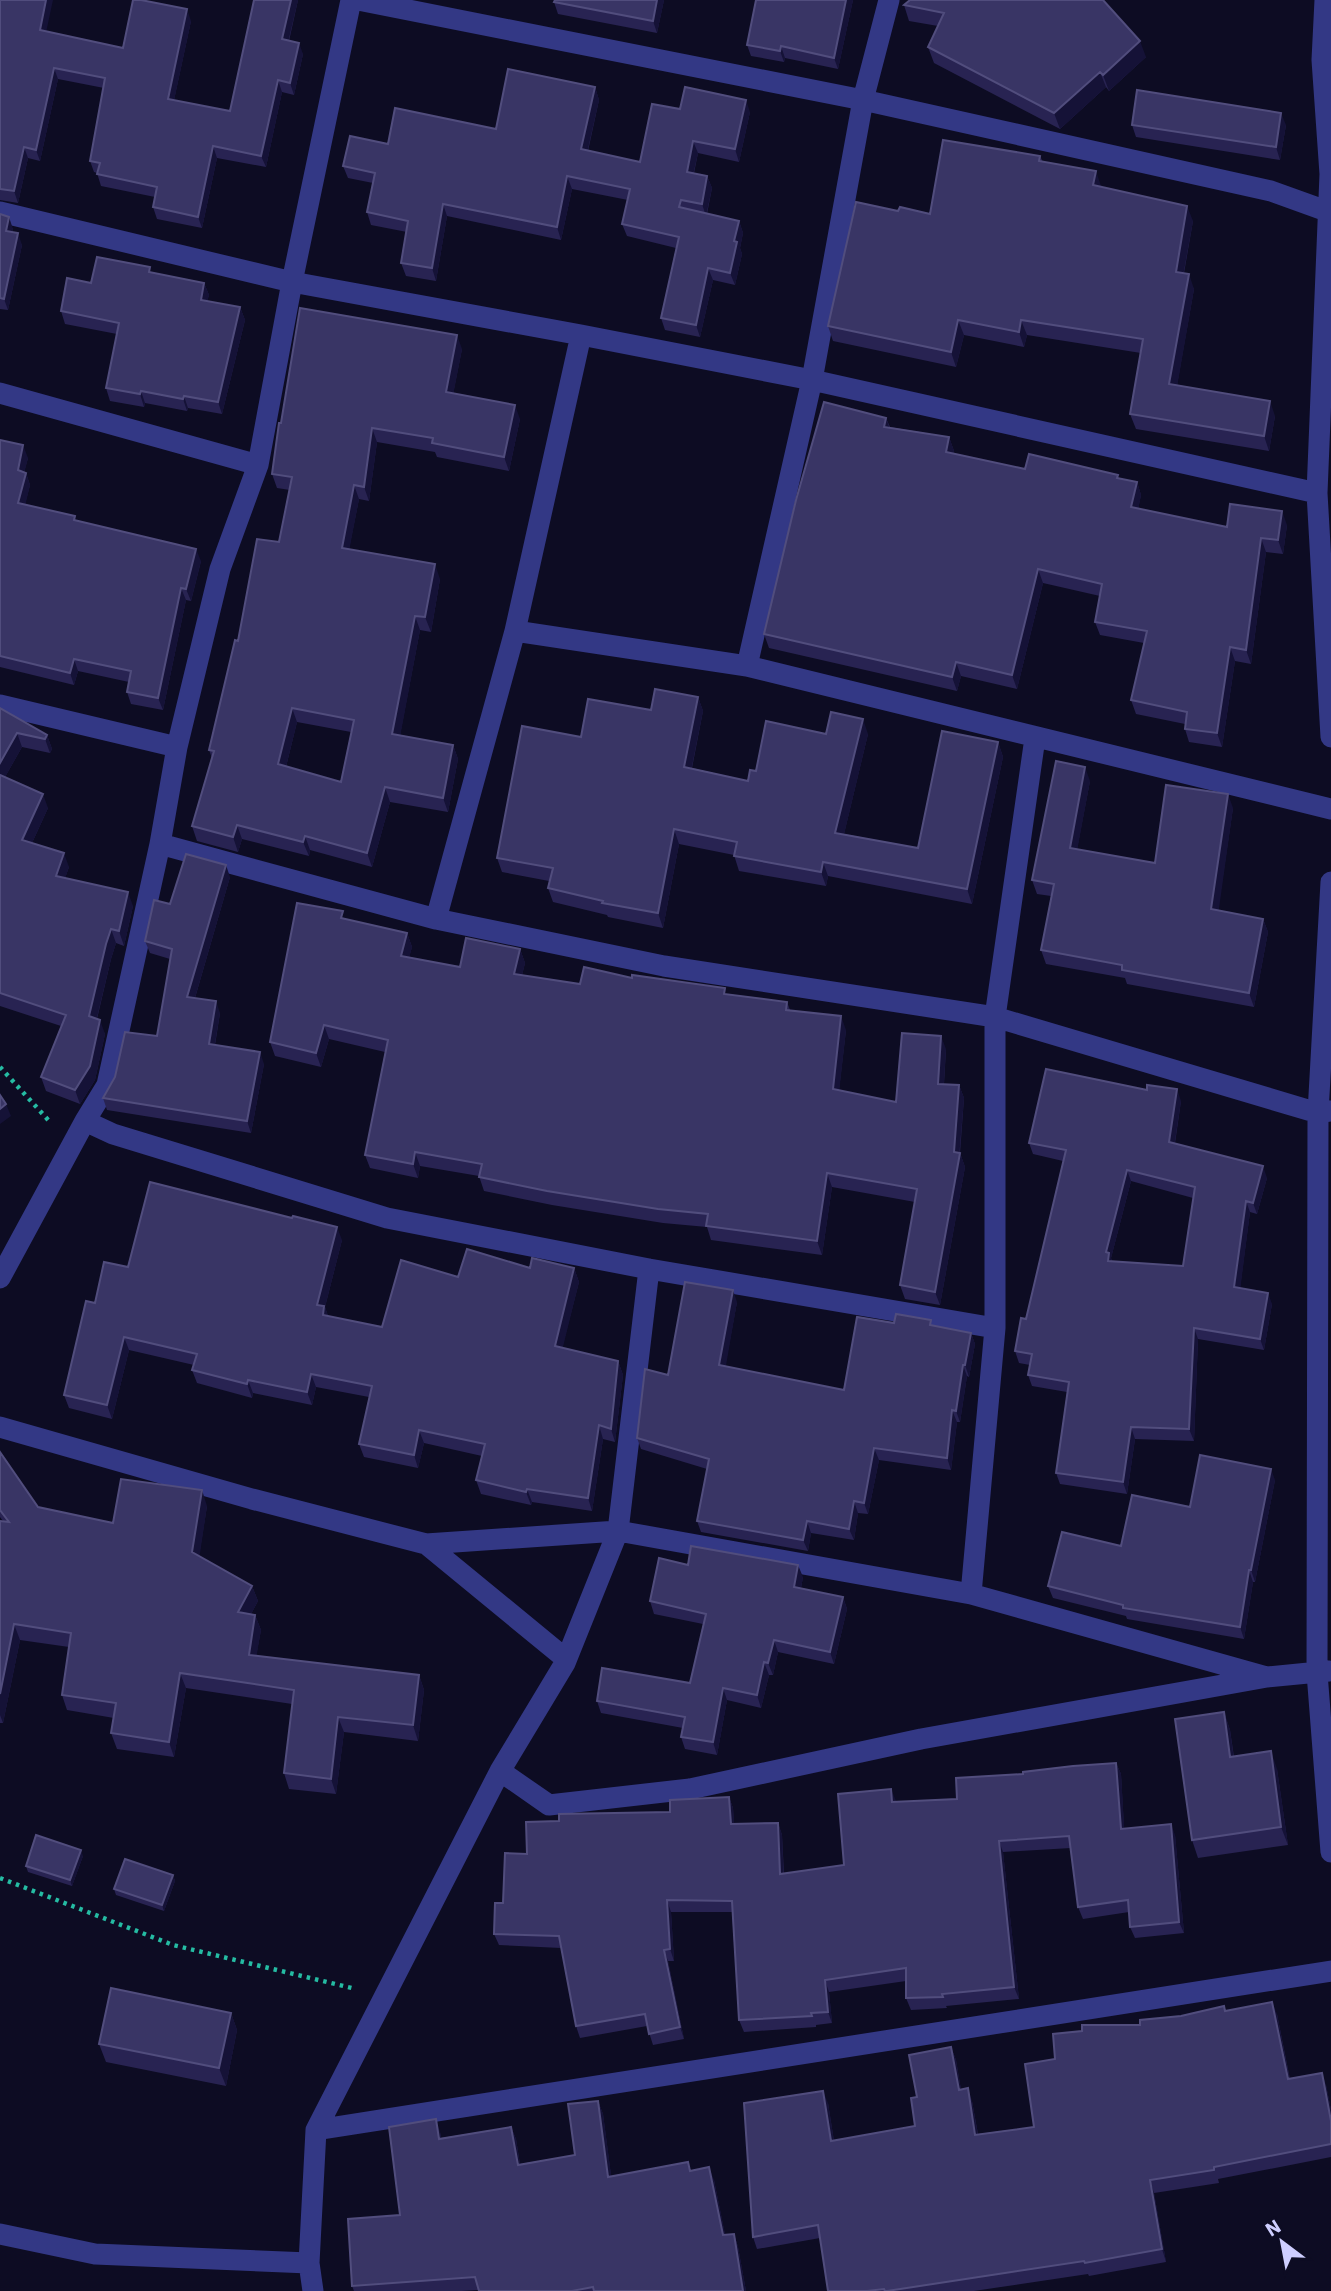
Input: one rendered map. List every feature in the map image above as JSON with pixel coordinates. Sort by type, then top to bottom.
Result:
[{"type":"street","points":[[0,1278],[107,1085],[160,844],[177,747],[220,569],[258,465],[292,282],[351,0]]},
{"type":"street","points":[[358,0],[863,100],[1270,191],[1329,212]]},
{"type":"street","points":[[747,667],[812,380],[863,100],[888,0]]},
{"type":"street","points":[[1325,0],[1322,60],[1330,174],[1317,493],[1331,737]]},
{"type":"street","points":[[0,212],[292,282],[812,380],[1317,493]]},
{"type":"street","points":[[436,919],[515,631],[581,335]]},
{"type":"street","points":[[0,393],[258,465]]},
{"type":"street","points":[[515,631],[747,667],[1331,809]]},
{"type":"street","points":[[0,705],[177,747]]},
{"type":"street","points":[[971,1594],[995,1328],[995,1017],[1035,738]]},
{"type":"street","points":[[160,844],[436,919],[664,967],[995,1017],[1325,1112]]},
{"type":"street","points":[[1331,882],[1325,1112],[1324,1672],[1331,1852]]},
{"type":"street","points":[[85,1121],[113,1134],[387,1218],[649,1269],[995,1328]]},
{"type":"street","points":[[313,2291],[309,2263],[316,2130],[500,1771],[566,1659],[618,1531],[649,1269]]},
{"type":"street","points":[[0,1427],[252,1499],[426,1544],[618,1531],[971,1594],[1266,1677]]},
{"type":"street","points":[[426,1544],[566,1659]]},
{"type":"street","points":[[500,1771],[549,1805],[677,1791],[921,1739],[1266,1677],[1324,1672]]},
{"type":"street","points":[[316,2130],[1331,1971]]},
{"type":"street","points":[[0,2234],[95,2254],[309,2263]]},
{"type":"path","points":[[0,1067],[72,1145]]},
{"type":"path","points":[[0,1878],[173,1945],[385,1996]]},
{"type":"building","points":[[0,0],[46,0],[40,30],[123,48],[133,0],[187,9],[168,99],[230,111],[254,0],[291,0],[282,39],[299,43],[290,83],[278,80],[261,156],[213,146],[198,217],[153,207],[157,187],[97,174],[100,163],[90,161],[105,78],[54,68],[36,150],[24,147],[14,191],[0,189]]},
{"type":"building","points":[[657,0],[653,21],[554,2]]},
{"type":"building","points":[[756,0],[846,0],[834,58],[781,46],[780,51],[747,45]]},
{"type":"building","points":[[910,0],[1103,0],[1140,41],[1103,75],[1100,72],[1054,113],[928,47],[944,13],[904,5]]},
{"type":"building","points":[[508,69],[595,87],[581,149],[640,162],[652,104],[680,109],[685,87],[746,100],[735,149],[693,141],[687,172],[707,176],[702,204],[681,200],[679,207],[739,221],[730,273],[708,268],[696,325],[661,318],[679,237],[622,224],[630,189],[567,176],[557,227],[443,204],[432,268],[401,263],[408,221],[367,212],[375,173],[343,166],[350,136],[388,144],[395,108],[496,129]]},
{"type":"building","points":[[1137,90],[1281,113],[1276,147],[1132,125]]},
{"type":"building","points":[[943,140],[1040,156],[1039,161],[1096,171],[1093,185],[1187,206],[1176,272],[1189,274],[1169,384],[1270,401],[1264,436],[1130,414],[1143,339],[1021,320],[1019,332],[958,320],[951,352],[828,326],[856,202],[898,211],[900,207],[930,214]]},
{"type":"building","points":[[0,214],[9,217],[6,231],[18,233],[4,299],[0,298]]},
{"type":"building","points":[[97,257],[150,267],[149,272],[204,283],[201,300],[240,307],[218,402],[106,388],[119,323],[61,311],[67,278],[91,283]]},
{"type":"building","points":[[300,308],[457,335],[446,392],[515,405],[504,457],[432,443],[433,438],[372,428],[364,487],[354,485],[342,548],[435,564],[425,617],[415,616],[392,734],[453,745],[443,798],[385,787],[367,853],[305,836],[303,842],[237,825],[233,837],[192,826],[214,751],[209,750],[235,640],[238,641],[257,539],[279,542],[292,477],[272,474]],"holes":[[[292,708],[354,720],[341,782],[278,764]]]},
{"type":"building","points":[[824,402],[886,418],[884,427],[949,437],[946,452],[1025,469],[1029,454],[1118,475],[1117,478],[1137,482],[1131,507],[1227,527],[1230,504],[1282,511],[1278,540],[1261,538],[1246,650],[1230,647],[1217,733],[1185,729],[1187,712],[1131,700],[1147,631],[1095,622],[1102,584],[1038,569],[1012,675],[956,662],[952,677],[764,634],[796,500]]},
{"type":"building","points":[[0,440],[23,445],[18,470],[26,473],[18,503],[75,516],[74,520],[196,549],[186,589],[181,588],[158,698],[127,692],[131,671],[74,659],[70,673],[0,656]]},
{"type":"building","points":[[655,689],[698,697],[684,767],[748,781],[750,770],[756,771],[766,721],[826,734],[831,712],[863,719],[835,833],[918,848],[942,731],[998,742],[967,889],[823,862],[821,872],[734,856],[737,842],[674,829],[658,913],[602,903],[603,901],[548,888],[553,868],[497,858],[522,726],[581,737],[588,699],[651,710]]},
{"type":"building","points":[[0,708],[47,735],[45,739],[17,733],[0,763]]},
{"type":"building","points":[[1056,761],[1085,767],[1070,848],[1155,863],[1166,785],[1228,794],[1211,909],[1263,919],[1249,993],[1122,970],[1122,965],[1041,950],[1054,884],[1032,880]]},
{"type":"building","points":[[0,775],[43,794],[22,840],[64,853],[56,876],[128,892],[119,931],[111,929],[106,944],[89,1016],[100,1020],[90,1066],[75,1090],[41,1077],[66,1015],[0,993]]},
{"type":"building","points":[[186,854],[226,865],[187,997],[216,1001],[209,1044],[260,1052],[247,1121],[103,1098],[115,1077],[125,1032],[157,1036],[172,949],[145,941],[154,900],[170,904]]},
{"type":"building","points":[[297,903],[343,911],[341,918],[407,933],[401,956],[460,967],[466,938],[520,949],[514,974],[580,984],[584,967],[632,978],[632,975],[725,988],[724,994],[787,1002],[786,1010],[841,1016],[833,1089],[896,1102],[902,1033],[941,1036],[938,1084],[959,1085],[954,1152],[960,1153],[935,1292],[900,1285],[917,1189],[827,1173],[817,1241],[706,1226],[708,1214],[658,1209],[479,1177],[482,1164],[415,1152],[413,1164],[365,1155],[388,1040],[324,1025],[316,1053],[270,1042]]},
{"type":"building","points":[[1046,1069],[1147,1090],[1147,1085],[1177,1089],[1169,1142],[1263,1166],[1253,1203],[1246,1201],[1234,1287],[1268,1293],[1260,1339],[1194,1328],[1189,1429],[1131,1427],[1123,1482],[1056,1473],[1069,1382],[1028,1375],[1032,1354],[1015,1351],[1021,1318],[1026,1319],[1066,1150],[1029,1143]],"holes":[[[1127,1170],[1195,1187],[1183,1266],[1108,1261],[1109,1253],[1106,1252]]]},
{"type":"building","points":[[0,1095],[6,1104],[0,1109]]},
{"type":"building","points":[[150,1182],[337,1227],[317,1305],[324,1306],[323,1315],[382,1327],[401,1260],[458,1277],[467,1249],[530,1268],[532,1258],[574,1268],[555,1346],[618,1361],[611,1429],[599,1425],[588,1498],[527,1489],[526,1492],[476,1480],[485,1444],[419,1430],[414,1455],[359,1444],[372,1386],[311,1374],[307,1392],[248,1380],[247,1384],[192,1370],[197,1354],[124,1337],[107,1405],[64,1395],[86,1301],[95,1303],[104,1262],[128,1267]]},
{"type":"building","points":[[685,1282],[733,1290],[719,1365],[844,1390],[857,1317],[894,1323],[896,1314],[931,1320],[930,1325],[971,1333],[956,1411],[952,1410],[947,1458],[874,1448],[864,1503],[854,1501],[849,1529],[807,1521],[803,1540],[697,1521],[709,1459],[637,1438],[645,1369],[668,1375]]},
{"type":"building","points":[[0,1452],[38,1507],[113,1523],[121,1479],[202,1490],[192,1552],[252,1586],[238,1612],[255,1615],[249,1655],[419,1675],[413,1725],[338,1717],[331,1779],[284,1773],[294,1690],[180,1673],[169,1742],[111,1733],[116,1703],[62,1695],[71,1633],[14,1624],[0,1694],[0,1521],[9,1522],[0,1510]]},
{"type":"building","points":[[1200,1455],[1271,1469],[1249,1570],[1240,1627],[1123,1608],[1123,1605],[1048,1586],[1062,1532],[1121,1546],[1132,1495],[1190,1507]]},
{"type":"building","points":[[691,1546],[798,1565],[794,1587],[843,1597],[830,1652],[774,1640],[768,1663],[764,1662],[757,1695],[723,1688],[713,1742],[681,1737],[685,1717],[597,1701],[602,1668],[690,1683],[706,1614],[650,1601],[659,1558],[688,1565]]},
{"type":"building","points":[[1224,1712],[1230,1757],[1271,1751],[1281,1827],[1192,1840],[1175,1719]]},
{"type":"building","points":[[1116,1763],[1121,1829],[1171,1824],[1179,1922],[1130,1927],[1128,1900],[1078,1907],[1069,1836],[999,1841],[1014,1987],[942,1994],[943,1997],[906,1998],[906,1968],[825,1980],[828,2012],[811,2013],[812,2016],[739,2020],[732,1901],[667,1900],[670,1949],[664,1950],[680,2027],[649,2034],[645,2014],[576,2026],[559,1936],[494,1934],[495,1903],[503,1903],[505,1853],[527,1854],[526,1822],[559,1821],[559,1814],[670,1812],[670,1800],[729,1797],[731,1824],[778,1823],[780,1874],[844,1865],[838,1794],[891,1789],[892,1802],[957,1799],[956,1778],[1023,1774]]},
{"type":"building","points":[[36,1835],[81,1850],[70,1880],[26,1866]]},
{"type":"building","points":[[125,1859],[173,1875],[162,1905],[114,1889]]},
{"type":"building","points":[[111,1988],[231,2013],[219,2068],[99,2044]]},
{"type":"building","points":[[1272,2002],[1288,2079],[1322,2073],[1331,2121],[1331,2144],[1214,2167],[1214,2170],[1150,2180],[1162,2249],[1085,2263],[1084,2261],[887,2291],[828,2291],[818,2225],[753,2237],[744,2103],[823,2091],[831,2141],[915,2126],[911,2098],[917,2097],[909,2055],[951,2047],[959,2090],[968,2088],[975,2135],[1034,2127],[1025,2064],[1055,2059],[1053,2034],[1082,2031],[1082,2025],[1140,2025],[1140,2020],[1181,2016],[1224,2006],[1225,2011]]},
{"type":"building","points":[[598,2101],[608,2177],[688,2162],[690,2171],[709,2167],[723,2235],[734,2234],[743,2291],[594,2291],[593,2287],[572,2291],[479,2291],[475,2277],[352,2286],[348,2219],[400,2215],[389,2127],[436,2119],[439,2139],[511,2127],[518,2165],[575,2155],[568,2104]]}]
